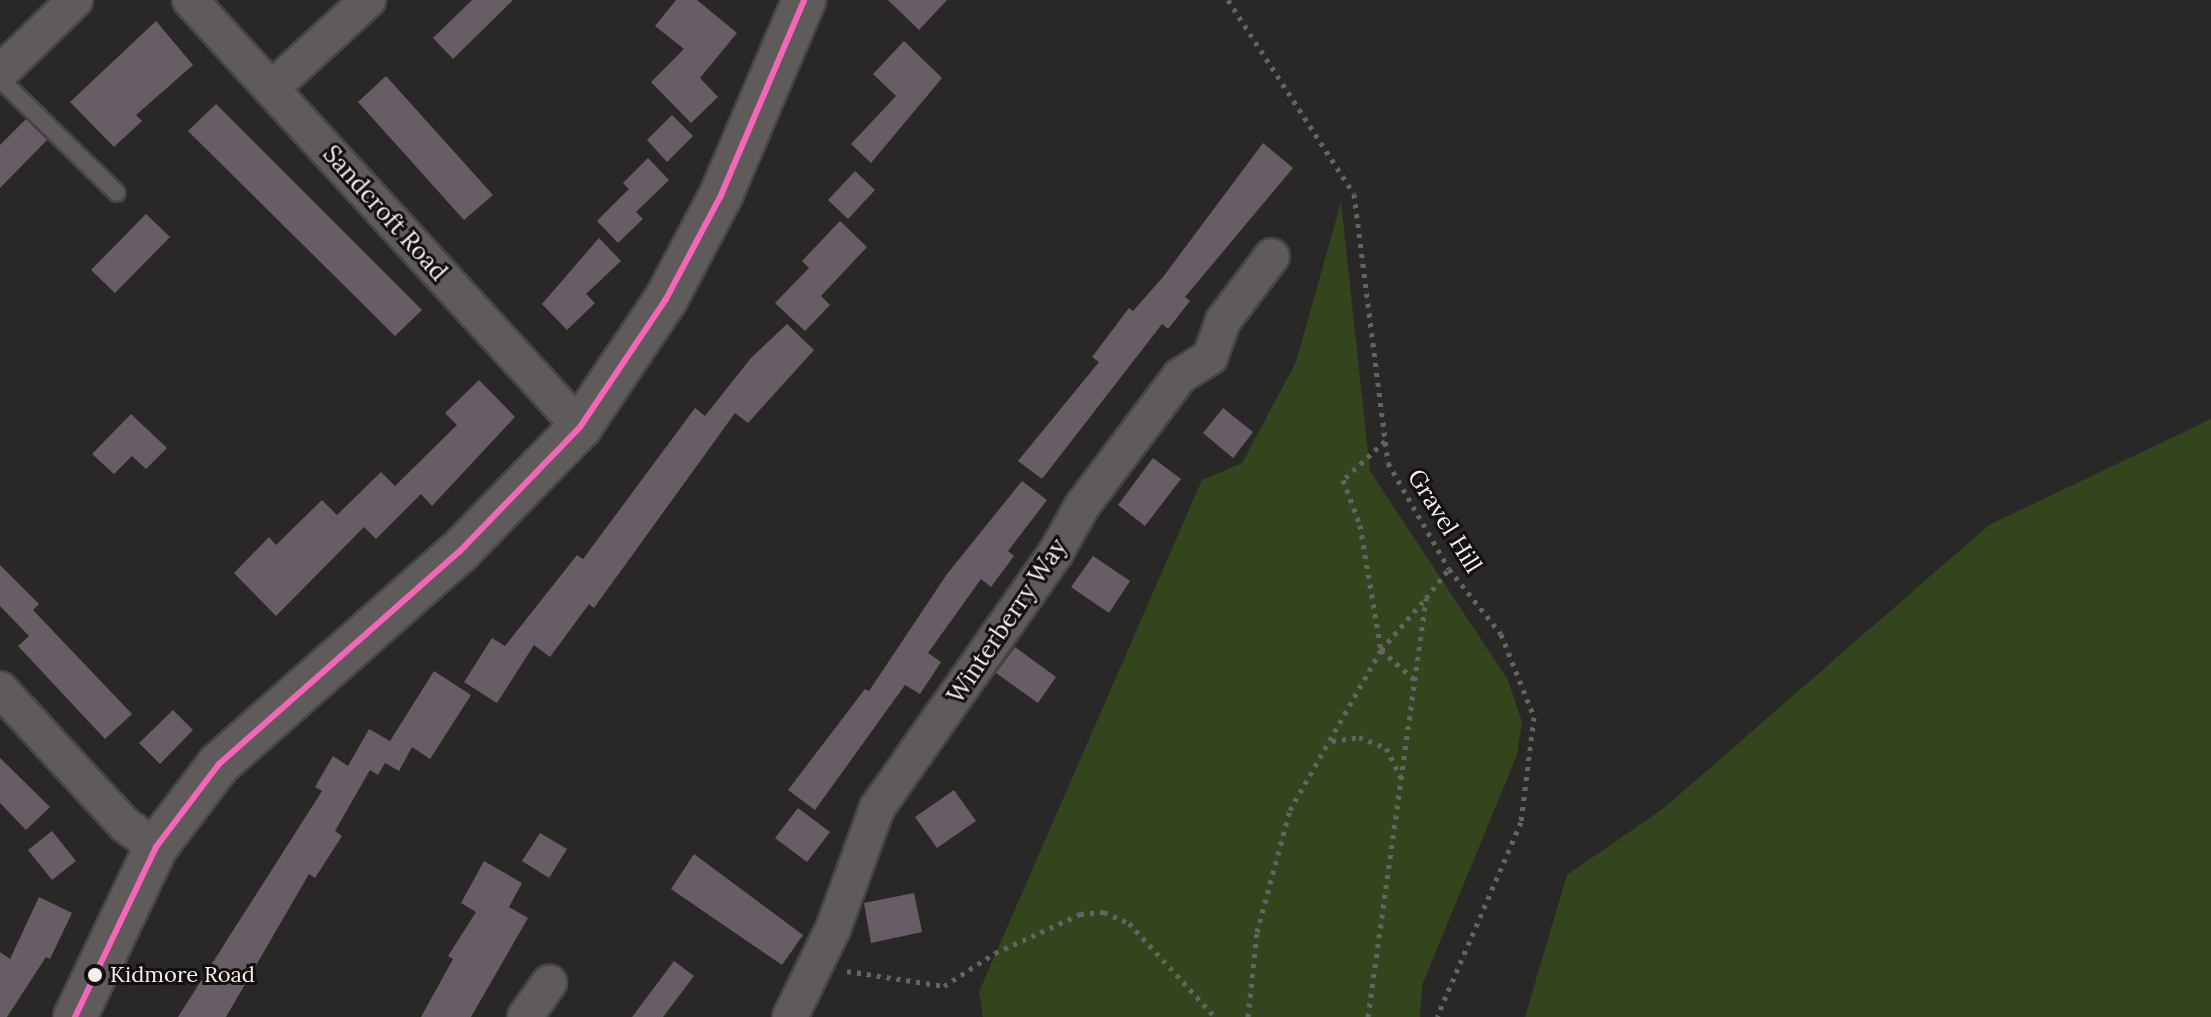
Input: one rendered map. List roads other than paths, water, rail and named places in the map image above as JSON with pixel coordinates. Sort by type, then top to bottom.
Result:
[{"type":"street","points":[[0,73],[75,0]]},
{"type":"street","name":"Sandcroft Road","points":[[190,0],[580,427]]},
{"type":"street","points":[[271,89],[368,0]]},
{"type":"street","points":[[75,1017],[156,847],[219,764],[459,552],[580,427],[666,299],[721,195],[804,0]]},
{"type":"street","name":"Winterberry Way","points":[[790,1017],[833,929],[877,808],[1055,554],[1082,506],[1180,376],[1210,357],[1223,321],[1272,256]]},
{"type":"street","points":[[0,689],[125,825],[156,847]]},
{"type":"street","points":[[525,1017],[549,983]]},
{"type":"lane","points":[[0,79],[117,193]]},
{"type":"place","name":"Kidmore Road","points":[[95,975]]}]
